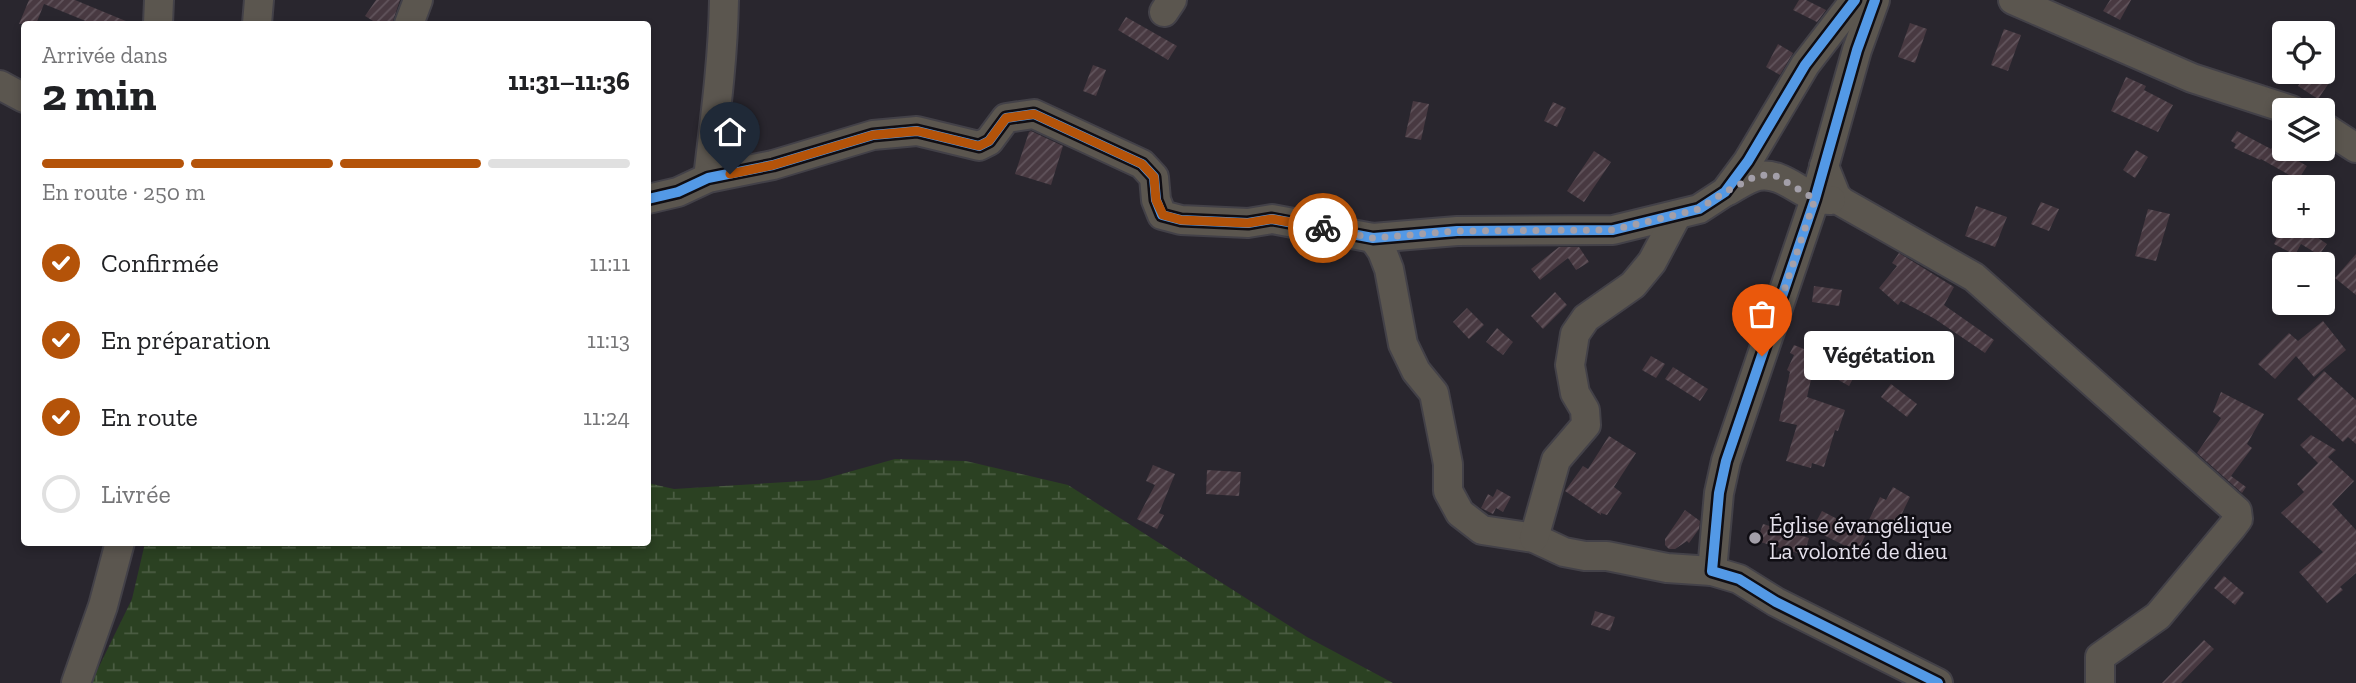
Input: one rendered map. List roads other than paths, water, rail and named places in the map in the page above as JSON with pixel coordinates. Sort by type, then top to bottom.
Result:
[{"type":"street","points":[[158,21],[159,0]]},
{"type":"street","points":[[257,21],[259,0]]},
{"type":"street","points":[[410,21],[418,0]]},
{"type":"street","points":[[708,178],[723,51],[724,0]]},
{"type":"street","points":[[1725,192],[1748,161],[1805,65],[1855,0]]},
{"type":"street","points":[[1712,571],[1719,493],[1726,461],[1826,198],[1824,166],[1857,50],[1875,0]]},
{"type":"street","points":[[2013,0],[2192,78],[2272,104]]},
{"type":"street","points":[[0,85],[21,96]]},
{"type":"street","points":[[651,198],[678,192],[708,178],[773,165],[873,135],[917,131],[979,146],[989,141],[1006,118],[1034,114],[1142,164],[1154,177],[1156,200],[1163,215],[1248,223],[1272,219],[1373,238],[1457,231],[1613,230],[1699,209],[1754,177],[1776,176],[1826,198],[1842,202],[1974,277],[2237,511],[2238,519],[2158,617],[2100,657],[2100,683]]},
{"type":"street","points":[[2335,134],[2356,148]]},
{"type":"street","points":[[1534,538],[1556,460],[1586,425],[1585,410],[1575,393],[1570,365],[1575,334],[1586,318],[1633,285],[1652,262],[1677,215]]},
{"type":"street","points":[[1373,238],[1389,269],[1403,344],[1408,357],[1434,393],[1448,464],[1448,491],[1460,513],[1482,530],[1534,538],[1564,552],[1607,556],[1667,568],[1712,571],[1739,579],[1776,601],[1938,683]]},
{"type":"street","points":[[76,683],[103,606],[119,546]]},
{"type":"place","name":"Végétation","points":[[1762,356]]},
{"type":"place","name":"Église évangélique La volonté de dieu","points":[[1755,538]]}]
